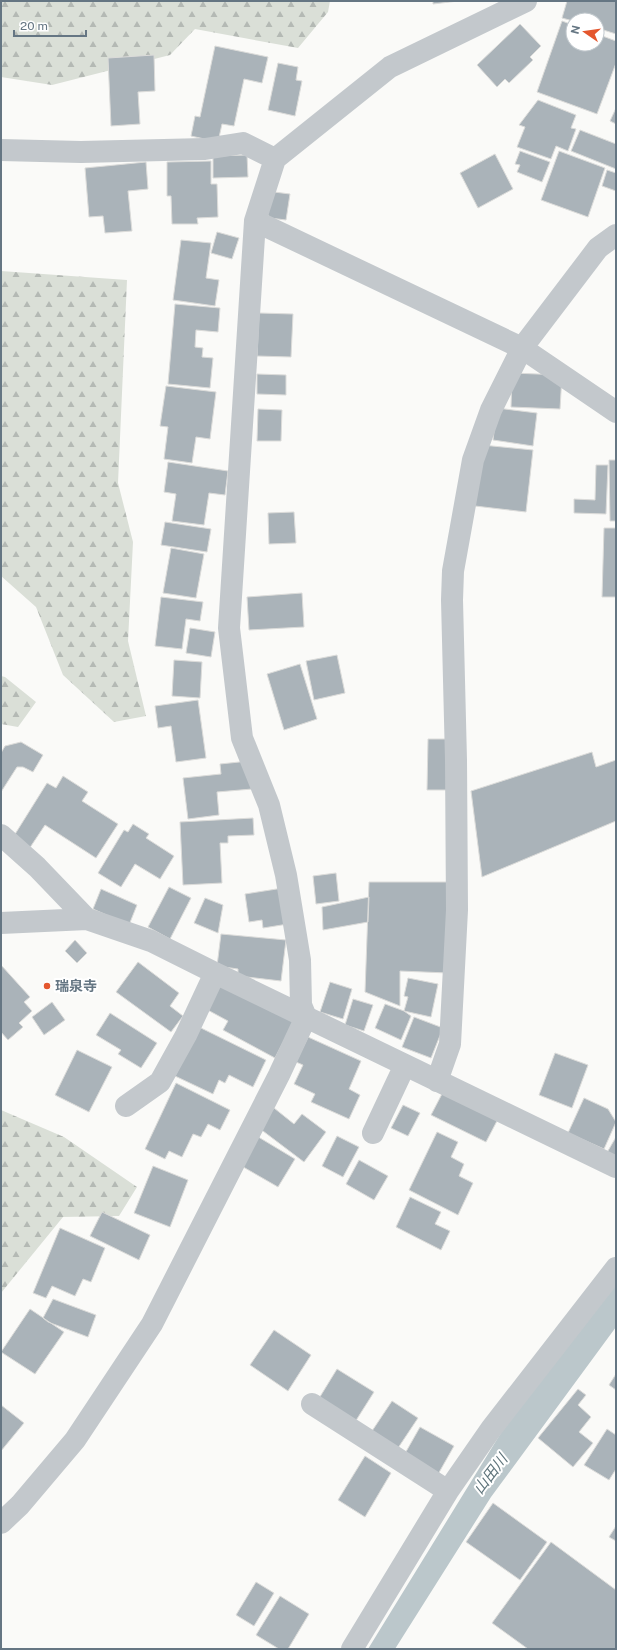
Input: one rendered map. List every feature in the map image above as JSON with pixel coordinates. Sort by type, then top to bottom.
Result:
[{"type":"street","points":[[1,1523],[20,1505],[75,1440],[152,1324],[279,1075],[306,1017],[301,1005],[300,960],[286,875],[269,805],[242,738],[229,628],[255,221],[274,158],[390,67],[526,1]]},
{"type":"street","points":[[1,150],[81,152],[205,149],[243,143],[274,158]]},
{"type":"street","points":[[255,221],[522,348],[616,412]]},
{"type":"street","points":[[436,1080],[450,1044],[458,910],[452,600],[454,571],[473,460],[491,410],[522,348],[598,248],[616,235]]},
{"type":"street","points":[[1,835],[37,867],[87,919]]},
{"type":"street","points":[[1,923],[87,919],[151,941],[616,1167]]},
{"type":"street","points":[[126,1106],[160,1082],[186,1035],[215,973]]},
{"type":"street","points":[[373,1133],[405,1065]]},
{"type":"street","points":[[352,1649],[448,1491],[491,1429],[616,1268]]},
{"type":"street","points":[[312,1404],[448,1491]]},
{"type":"green space","points":[[1,1],[330,1],[328,12],[298,48],[195,29],[170,55],[52,85],[1,77]]},
{"type":"green space","points":[[1,271],[127,280],[118,483],[133,542],[128,641],[146,716],[114,722],[63,675],[36,607],[1,576]]},
{"type":"green space","points":[[1,676],[5,677],[36,702],[18,727],[1,724]]},
{"type":"green space","points":[[1,1110],[64,1137],[137,1187],[119,1216],[63,1217],[1,1293]]},
{"type":"water","name":"山田川","points":[[616,1279],[616,1327],[491,1497],[395,1649],[368,1649],[504,1428]]},
{"type":"building","points":[[433,1],[458,1],[433,4]]},
{"type":"building","points":[[567,1],[616,1],[616,34],[605,31],[605,12],[565,12],[565,19],[562,18]]},
{"type":"building","points":[[562,21],[565,22],[565,52],[605,52],[605,37],[616,41],[616,63],[597,114],[537,92]]},
{"type":"building","points":[[520,24],[541,46],[530,57],[533,60],[509,83],[505,79],[497,87],[477,65]]},
{"type":"building","points":[[215,46],[268,57],[262,83],[244,79],[234,126],[222,124],[218,142],[191,136],[195,116],[200,117]]},
{"type":"building","points":[[154,55],[155,91],[138,92],[140,124],[111,126],[108,58]]},
{"type":"building","points":[[278,63],[298,67],[296,80],[302,81],[295,116],[268,110]]},
{"type":"building","points":[[538,100],[576,115],[571,128],[576,129],[568,151],[556,146],[551,159],[517,147],[525,127],[519,125]]},
{"type":"building","points":[[616,108],[616,124],[610,121]]},
{"type":"building","points":[[580,130],[616,144],[616,169],[571,151]]},
{"type":"building","points":[[520,151],[550,162],[542,182],[517,172],[520,165],[515,164]]},
{"type":"building","points":[[559,151],[605,168],[588,217],[541,200]]},
{"type":"building","points":[[495,154],[513,189],[478,208],[460,173]]},
{"type":"building","points":[[247,155],[248,177],[213,178],[213,156]]},
{"type":"building","points":[[211,161],[211,184],[217,184],[218,217],[197,218],[198,224],[172,224],[171,196],[167,196],[167,162]]},
{"type":"building","points":[[146,162],[148,189],[128,191],[132,231],[105,233],[103,216],[89,217],[85,168]]},
{"type":"building","points":[[607,170],[616,173],[616,191],[602,186]]},
{"type":"building","points":[[266,191],[290,194],[286,220],[270,218],[264,209]]},
{"type":"building","points":[[217,232],[239,238],[232,259],[211,253]]},
{"type":"building","points":[[181,240],[211,243],[206,278],[219,280],[215,306],[173,300]]},
{"type":"building","points":[[175,304],[220,308],[218,332],[196,330],[195,347],[203,348],[202,357],[213,358],[210,388],[168,384]]},
{"type":"building","points":[[259,313],[293,314],[291,357],[257,356]]},
{"type":"building","points":[[512,373],[562,375],[560,409],[511,407]]},
{"type":"building","points":[[257,374],[286,375],[286,395],[257,394]]},
{"type":"building","points":[[166,386],[216,392],[210,439],[196,437],[192,463],[164,459],[168,427],[160,426]]},
{"type":"building","points":[[497,408],[537,413],[533,446],[493,440]]},
{"type":"building","points":[[258,409],[282,410],[281,441],[257,441]]},
{"type":"building","points":[[482,445],[533,450],[526,512],[475,506]]},
{"type":"building","points":[[609,460],[616,460],[616,521],[610,521]]},
{"type":"building","points":[[168,462],[228,471],[225,495],[209,493],[204,525],[172,521],[176,494],[164,492]]},
{"type":"building","points":[[596,465],[608,465],[606,514],[574,513],[574,499],[595,500]]},
{"type":"building","points":[[294,512],[296,543],[269,544],[268,513]]},
{"type":"building","points":[[165,522],[211,529],[207,552],[161,545]]},
{"type":"building","points":[[604,528],[616,528],[616,597],[602,597]]},
{"type":"building","points":[[171,548],[204,554],[196,598],[163,593]]},
{"type":"building","points":[[302,593],[304,627],[249,630],[247,597]]},
{"type":"building","points":[[161,597],[203,602],[200,621],[186,619],[182,649],[155,646]]},
{"type":"building","points":[[190,628],[215,632],[211,657],[186,653]]},
{"type":"building","points":[[337,655],[345,693],[314,700],[306,661]]},
{"type":"building","points":[[174,660],[202,662],[200,698],[172,696]]},
{"type":"building","points":[[300,664],[317,719],[284,730],[267,674]]},
{"type":"building","points":[[198,700],[206,758],[176,762],[171,726],[158,728],[155,706]]},
{"type":"building","points":[[428,739],[452,739],[452,790],[427,790]]},
{"type":"building","points":[[21,742],[43,755],[33,772],[23,767],[17,767],[1,792],[1,753],[5,746]]},
{"type":"building","points":[[592,752],[596,767],[616,760],[616,821],[482,877],[471,791]]},
{"type":"building","points":[[249,761],[252,789],[217,792],[219,815],[188,819],[183,778],[221,774],[220,764]]},
{"type":"building","points":[[63,776],[88,792],[82,801],[118,824],[96,858],[45,825],[29,849],[12,839],[47,783],[56,788]]},
{"type":"building","points":[[253,818],[254,835],[228,836],[228,843],[220,843],[222,883],[183,885],[180,822]]},
{"type":"building","points":[[133,824],[149,834],[146,838],[174,856],[160,879],[135,864],[121,887],[98,873],[124,830],[128,832]]},
{"type":"building","points":[[336,873],[339,901],[316,904],[313,876]]},
{"type":"building","points":[[369,882],[452,882],[448,973],[400,971],[400,1006],[365,992]]},
{"type":"building","points":[[169,887],[191,898],[170,939],[148,927]]},
{"type":"building","points":[[283,888],[288,924],[263,928],[262,920],[249,922],[245,894]]},
{"type":"building","points":[[101,889],[137,905],[129,925],[93,909]]},
{"type":"building","points":[[369,897],[368,922],[323,930],[322,907]]},
{"type":"building","points":[[205,898],[223,905],[218,933],[194,923]]},
{"type":"building","points":[[221,934],[286,940],[281,981],[238,976],[238,969],[217,966]]},
{"type":"building","points":[[75,940],[87,953],[77,963],[65,951]]},
{"type":"building","points":[[138,962],[179,993],[170,1006],[183,1016],[171,1032],[116,992]]},
{"type":"building","points":[[1,965],[30,997],[24,1002],[32,1011],[19,1023],[23,1027],[8,1040],[1,1032]]},
{"type":"building","points":[[408,978],[438,984],[431,1017],[404,1011],[408,997],[404,996]]},
{"type":"building","points":[[218,981],[294,1021],[275,1058],[223,1030],[228,1021],[204,1008]]},
{"type":"building","points":[[330,982],[352,989],[343,1019],[320,1012]]},
{"type":"building","points":[[353,999],[373,1005],[364,1031],[345,1025]]},
{"type":"building","points":[[52,1002],[65,1020],[44,1035],[32,1017]]},
{"type":"building","points":[[385,1004],[404,1011],[411,1016],[401,1040],[375,1028]]},
{"type":"building","points":[[110,1013],[157,1043],[141,1068],[118,1054],[121,1050],[96,1035]]},
{"type":"building","points":[[414,1017],[443,1028],[431,1058],[402,1047]]},
{"type":"building","points":[[199,1027],[266,1060],[253,1087],[229,1075],[225,1083],[219,1080],[213,1094],[175,1076]]},
{"type":"building","points":[[308,1037],[361,1061],[349,1089],[360,1095],[349,1119],[311,1102],[315,1094],[294,1084],[303,1065],[296,1062]]},
{"type":"building","points":[[77,1050],[112,1067],[89,1112],[55,1095]]},
{"type":"building","points":[[555,1053],[588,1065],[572,1108],[539,1095]]},
{"type":"building","points":[[176,1083],[230,1110],[220,1130],[208,1124],[201,1137],[193,1134],[182,1157],[169,1151],[165,1159],[145,1149]]},
{"type":"building","points":[[443,1092],[498,1119],[486,1142],[431,1115]]},
{"type":"building","points":[[584,1098],[608,1109],[616,1122],[604,1149],[568,1133]]},
{"type":"building","points":[[403,1105],[420,1113],[408,1136],[391,1128]]},
{"type":"building","points":[[274,1108],[294,1124],[302,1114],[326,1132],[304,1162],[259,1128]]},
{"type":"building","points":[[437,1132],[458,1142],[451,1157],[464,1164],[459,1176],[473,1183],[458,1215],[409,1190]]},
{"type":"building","points":[[255,1135],[295,1159],[278,1187],[238,1164]]},
{"type":"building","points":[[337,1136],[359,1147],[343,1177],[322,1166]]},
{"type":"building","points":[[616,1137],[616,1161],[605,1156]]},
{"type":"building","points":[[359,1160],[388,1176],[374,1200],[346,1184]]},
{"type":"building","points":[[153,1166],[188,1180],[170,1227],[134,1213]]},
{"type":"building","points":[[410,1197],[441,1212],[435,1224],[450,1231],[441,1250],[396,1227]]},
{"type":"building","points":[[102,1212],[150,1235],[139,1260],[90,1236]]},
{"type":"building","points":[[60,1228],[105,1248],[91,1282],[83,1279],[75,1296],[52,1286],[46,1298],[33,1293]]},
{"type":"building","points":[[53,1299],[96,1315],[88,1337],[48,1322],[43,1318]]},
{"type":"building","points":[[30,1309],[64,1332],[35,1374],[1,1352]]},
{"type":"building","points":[[274,1330],[311,1355],[288,1391],[250,1365]]},
{"type":"building","points":[[337,1369],[374,1392],[355,1422],[318,1400]]},
{"type":"building","points":[[616,1374],[616,1390],[609,1385]]},
{"type":"building","points":[[578,1389],[586,1395],[578,1405],[591,1417],[579,1432],[593,1443],[573,1467],[538,1438]]},
{"type":"building","points":[[392,1401],[418,1418],[398,1448],[372,1431]]},
{"type":"building","points":[[1,1405],[24,1423],[1,1451]]},
{"type":"building","points":[[420,1427],[454,1446],[437,1476],[403,1457]]},
{"type":"building","points":[[607,1429],[616,1435],[616,1469],[609,1480],[584,1465]]},
{"type":"building","points":[[365,1456],[391,1473],[365,1517],[338,1500]]},
{"type":"building","points":[[493,1503],[547,1542],[520,1580],[466,1542]]},
{"type":"building","points":[[616,1526],[616,1541],[609,1537]]},
{"type":"building","points":[[551,1542],[616,1590],[616,1649],[528,1649],[492,1623]]},
{"type":"building","points":[[256,1582],[274,1593],[254,1626],[236,1615]]},
{"type":"building","points":[[280,1596],[309,1614],[288,1649],[279,1649],[256,1635]]},
{"type":"place","name":"瑞泉寺","points":[[47,986]]}]
